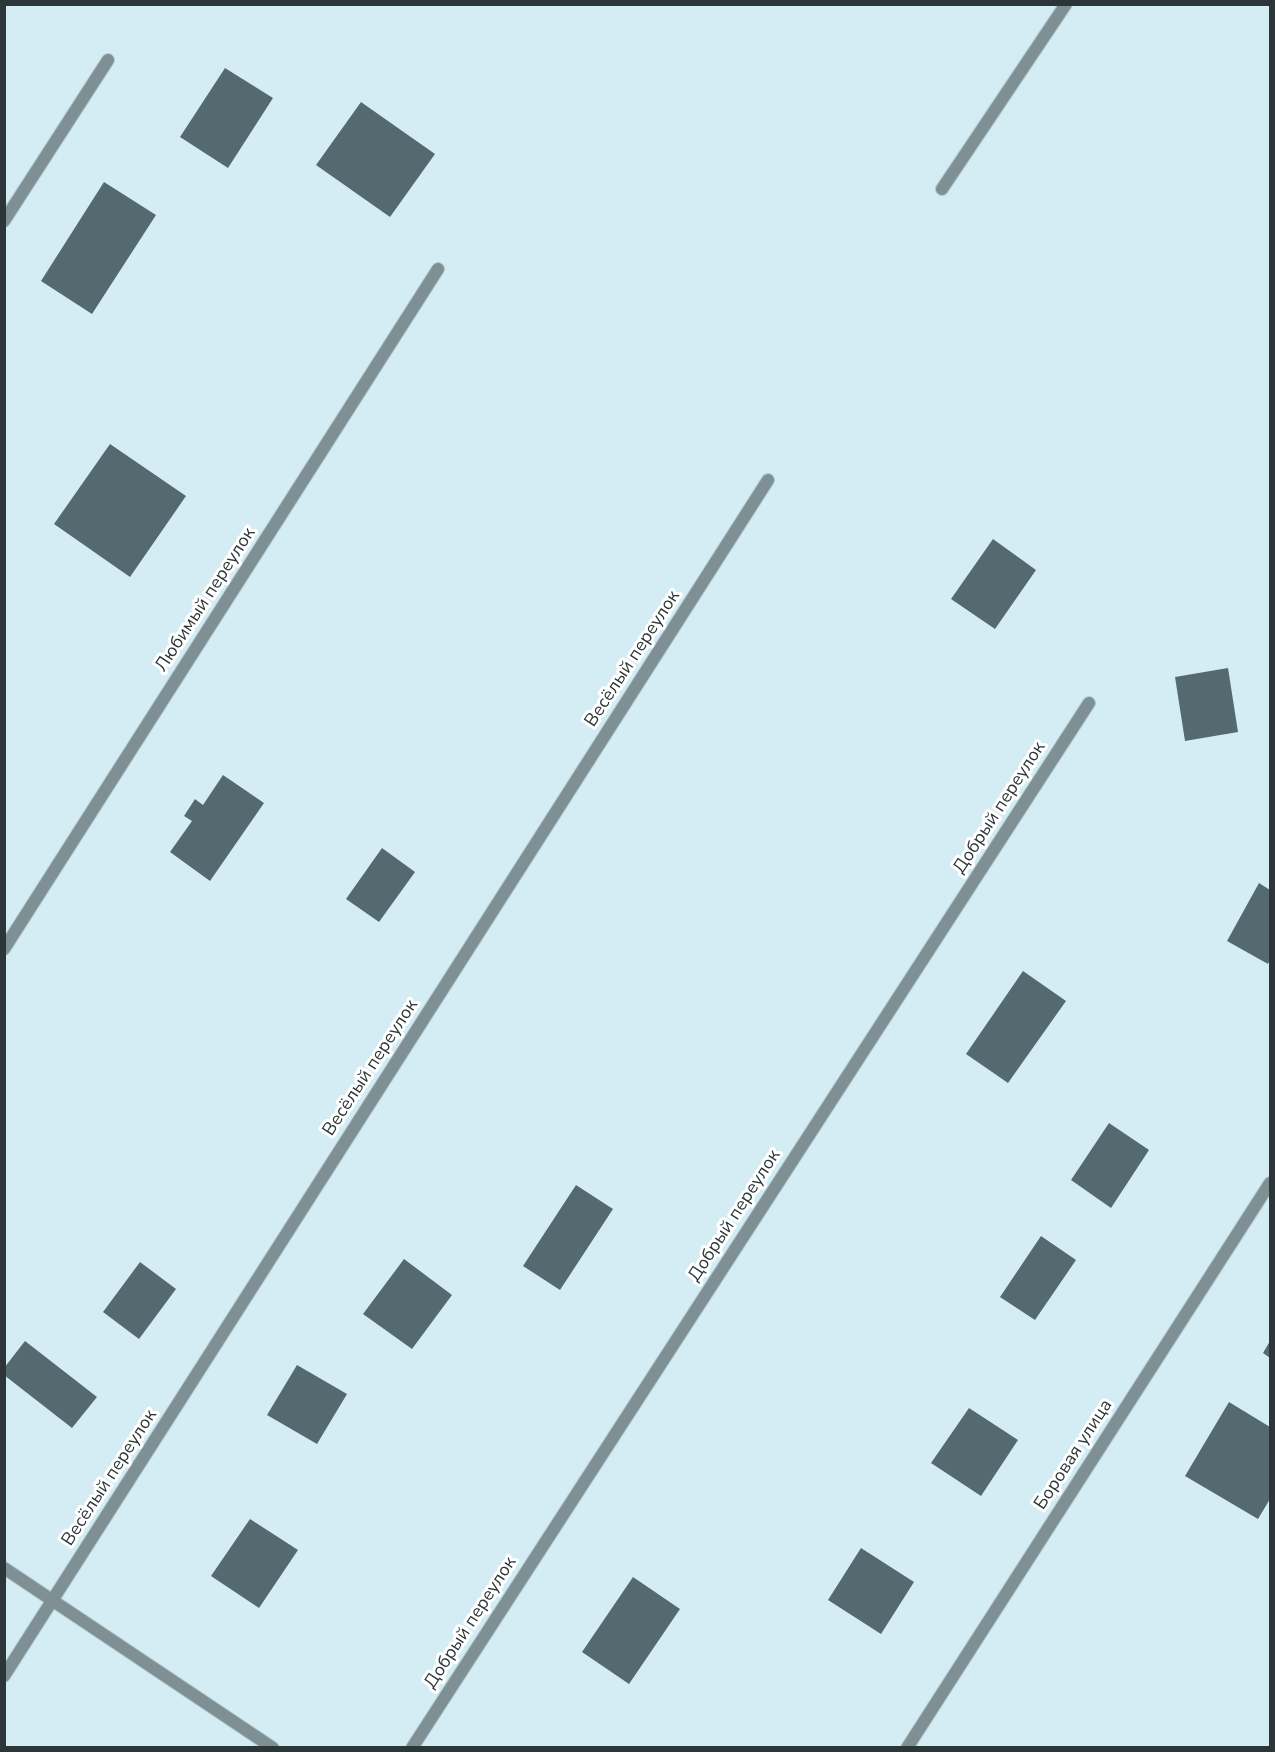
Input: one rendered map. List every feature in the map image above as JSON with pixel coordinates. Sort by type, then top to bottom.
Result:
[{"type":"street","points":[[942,189],[1066,4]]},
{"type":"street","points":[[4,221],[108,60]]},
{"type":"street","name":"Любимый переулок","points":[[4,949],[438,270]]},
{"type":"street","name":"Весёлый переулок","points":[[4,1676],[768,480]]},
{"type":"street","name":"Добрый переулок","points":[[412,1748],[1089,704]]},
{"type":"street","name":"Боровая улица","points":[[907,1748],[1270,1183]]},
{"type":"street","points":[[4,1568],[273,1748]]},
{"type":"building","points":[[225,68],[273,98],[228,168],[180,137]]},
{"type":"building","points":[[361,102],[435,154],[390,217],[316,165]]},
{"type":"building","points":[[104,182],[156,215],[92,314],[41,281]]},
{"type":"building","points":[[110,444],[186,496],[130,577],[54,524]]},
{"type":"building","points":[[993,539],[1036,570],[995,629],[951,599]]},
{"type":"building","points":[[1228,668],[1238,732],[1185,741],[1175,677]]},
{"type":"building","points":[[223,775],[264,803],[210,881],[170,852],[192,821],[184,816],[195,799],[203,805]]},
{"type":"building","points":[[382,848],[415,872],[379,922],[346,899]]},
{"type":"building","points":[[1259,883],[1270,890],[1270,959],[1268,964],[1227,941]]},
{"type":"building","points":[[1023,971],[1066,1001],[1008,1083],[966,1054]]},
{"type":"building","points":[[1109,1123],[1149,1150],[1111,1208],[1071,1180]]},
{"type":"building","points":[[576,1185],[613,1209],[560,1290],[523,1266]]},
{"type":"building","points":[[1041,1236],[1076,1260],[1035,1320],[1000,1297]]},
{"type":"building","points":[[404,1259],[452,1295],[412,1349],[363,1314]]},
{"type":"building","points":[[140,1262],[176,1289],[139,1339],[103,1312]]},
{"type":"building","points":[[25,1341],[97,1397],[72,1428],[4,1375],[4,1368]]},
{"type":"building","points":[[1270,1341],[1270,1358],[1263,1353]]},
{"type":"building","points":[[297,1365],[347,1394],[317,1444],[267,1415]]},
{"type":"building","points":[[1229,1402],[1270,1427],[1270,1499],[1258,1519],[1185,1476]]},
{"type":"building","points":[[969,1408],[1018,1440],[981,1496],[931,1463]]},
{"type":"building","points":[[250,1519],[298,1550],[259,1608],[211,1576]]},
{"type":"building","points":[[861,1548],[914,1582],[881,1634],[828,1600]]},
{"type":"building","points":[[633,1577],[680,1609],[629,1684],[582,1652]]}]
